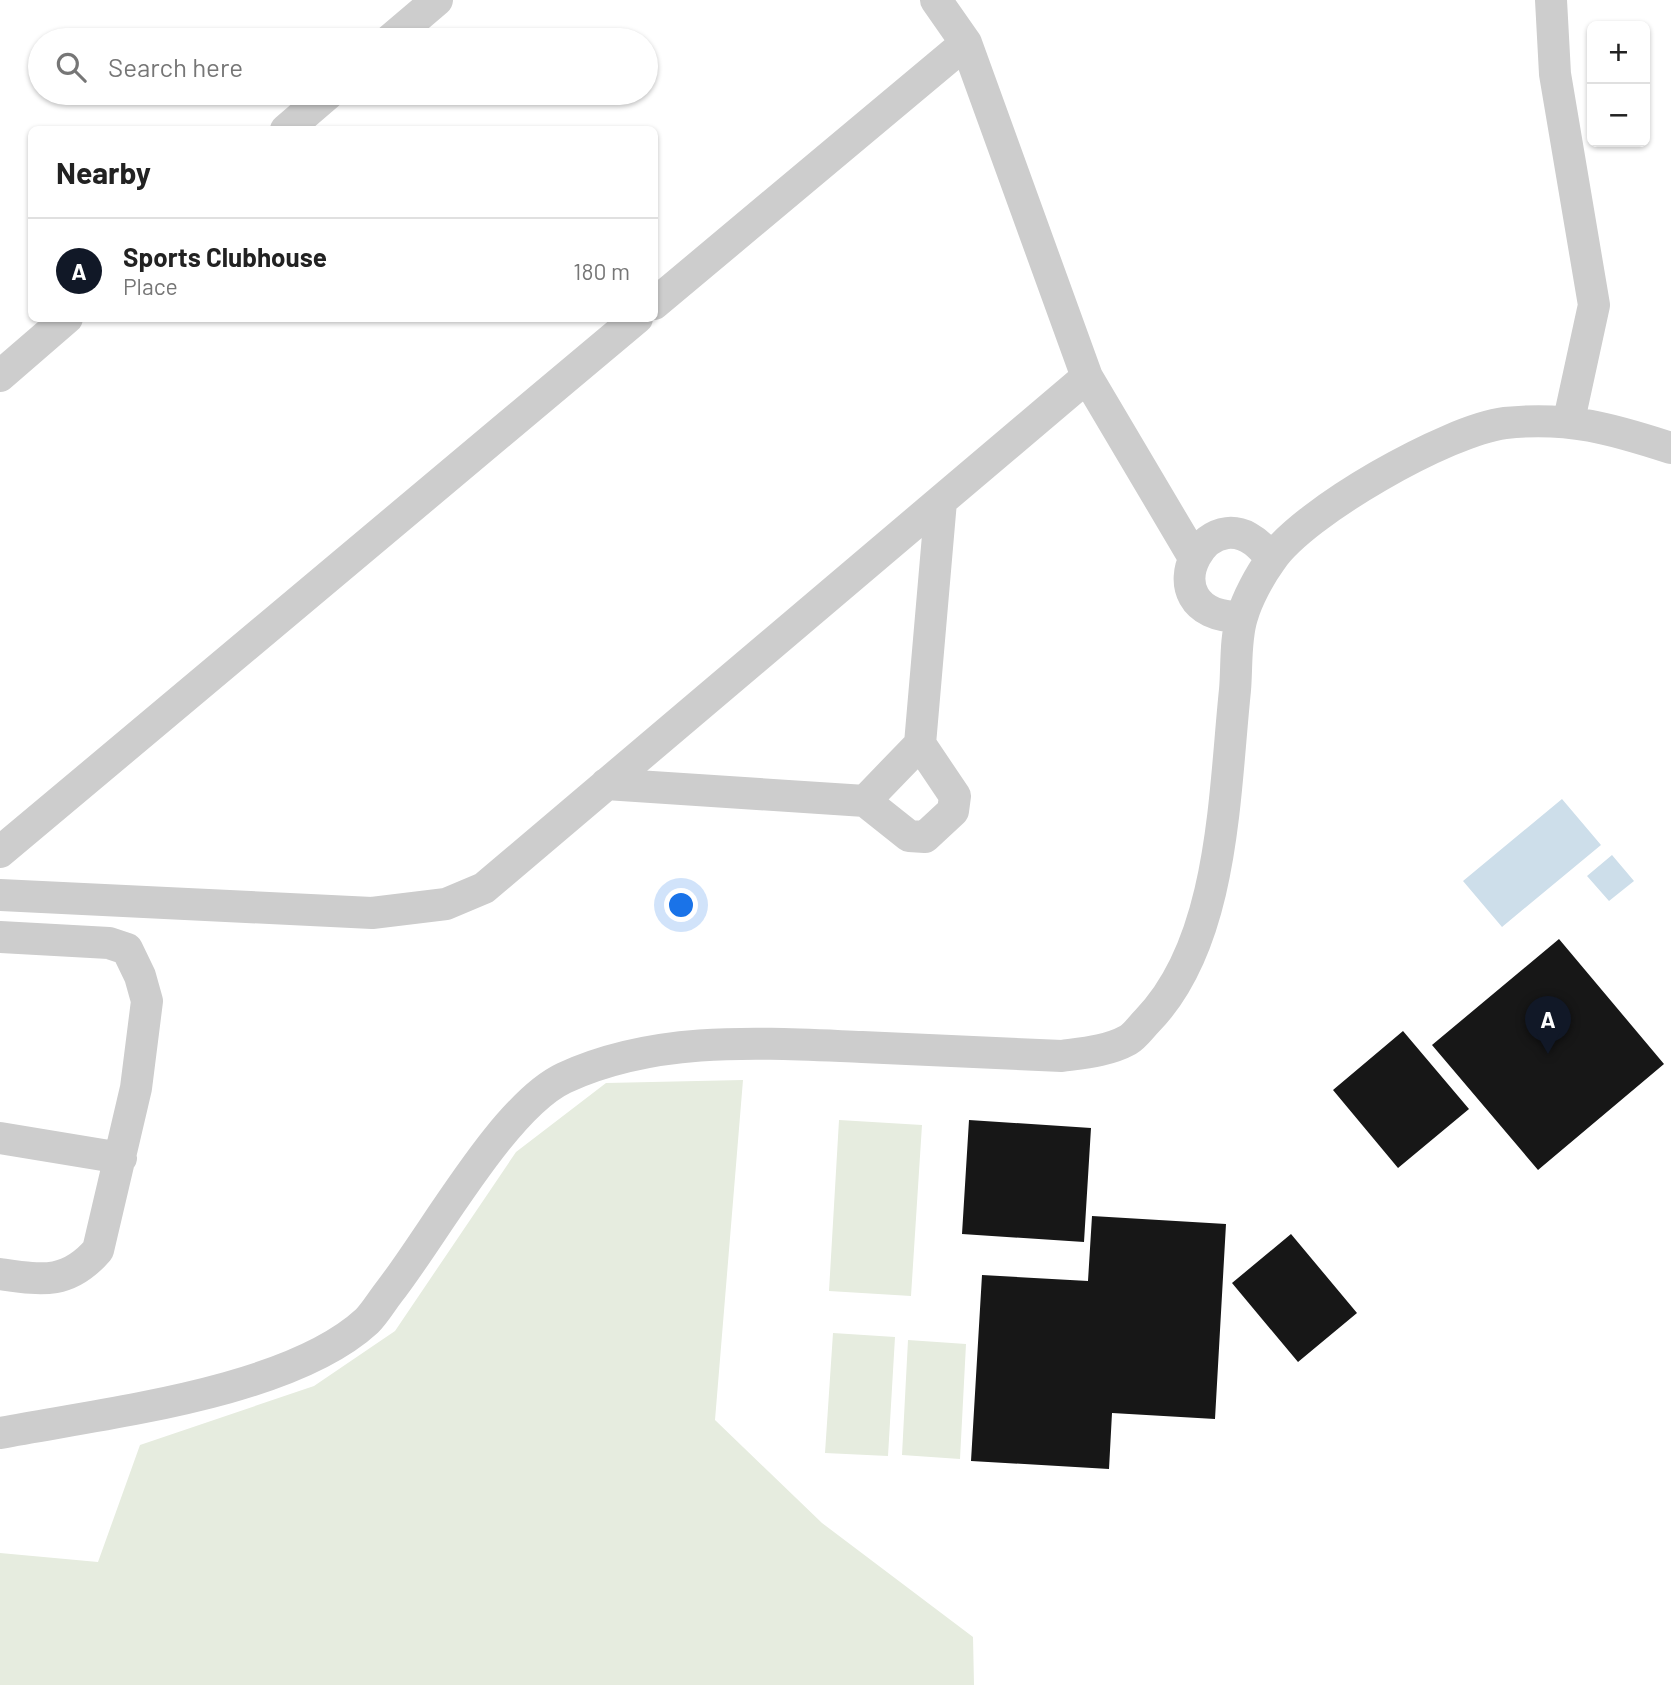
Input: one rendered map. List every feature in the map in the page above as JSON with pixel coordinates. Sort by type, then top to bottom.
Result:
[{"type":"street","points":[[404,28],[437,0]]},
{"type":"street","points":[[936,0],[966,43],[1087,377],[1193,556]]},
{"type":"street","points":[[1551,0],[1555,74],[1594,305],[1569,420]]},
{"type":"street","points":[[658,301],[966,43]]},
{"type":"street","points":[[291,126],[315,105]]},
{"type":"street","points":[[0,376],[62,322]]},
{"type":"street","points":[[0,852],[633,322]]},
{"type":"street","points":[[0,895],[372,913],[446,904],[484,888],[1087,377]]},
{"type":"street","points":[[0,1433],[222,1388],[302,1364],[367,1321],[412,1263],[517,1113],[560,1080],[612,1058],[682,1046],[785,1044],[1062,1056],[1098,1051],[1129,1039],[1156,1011],[1181,978],[1218,859],[1241,617],[1271,559],[1296,534],[1344,498],[1449,441],[1503,424],[1569,420],[1619,431],[1671,448]]},
{"type":"street","points":[[606,784],[865,801],[909,836],[925,837],[953,811],[955,796],[920,744],[941,501]]},
{"type":"street","points":[[1241,617],[1222,617],[1204,609],[1192,593],[1188,575],[1193,556],[1205,541],[1223,533],[1242,534],[1260,543],[1271,559]]},
{"type":"street","points":[[865,801],[920,744]]},
{"type":"street","points":[[0,937],[109,943],[127,949],[140,976],[147,1001],[136,1088],[98,1250],[84,1266],[60,1277],[36,1279],[0,1273]]},
{"type":"street","points":[[0,1138],[121,1158]]},
{"type":"shaded area","points":[[743,1080],[715,1420],[822,1523],[973,1637],[974,1685],[0,1685],[0,1553],[98,1562],[140,1445],[314,1386],[395,1331],[516,1152],[606,1083]]},
{"type":"shaded area","points":[[839,1120],[922,1125],[911,1296],[829,1291]]},
{"type":"shaded area","points":[[833,1333],[895,1337],[888,1456],[825,1453]]},
{"type":"shaded area","points":[[908,1340],[966,1344],[960,1459],[902,1455]]},
{"type":"water","points":[[1562,799],[1601,845],[1502,927],[1463,881]]},
{"type":"water","points":[[1612,855],[1634,881],[1609,901],[1587,876]]},
{"type":"building","points":[[1559,939],[1664,1064],[1538,1170],[1432,1045]]},
{"type":"building","points":[[1403,1031],[1469,1109],[1398,1168],[1333,1090]]},
{"type":"building","points":[[969,1120],[1091,1128],[1084,1242],[962,1234]]},
{"type":"building","points":[[1092,1216],[1226,1224],[1215,1419],[1112,1413],[1109,1469],[971,1461],[982,1275],[1088,1281]]},
{"type":"building","points":[[1291,1234],[1357,1313],[1298,1362],[1232,1283]]},
{"type":"place","name":"Sports Clubhouse","points":[[1548,1054]]}]
